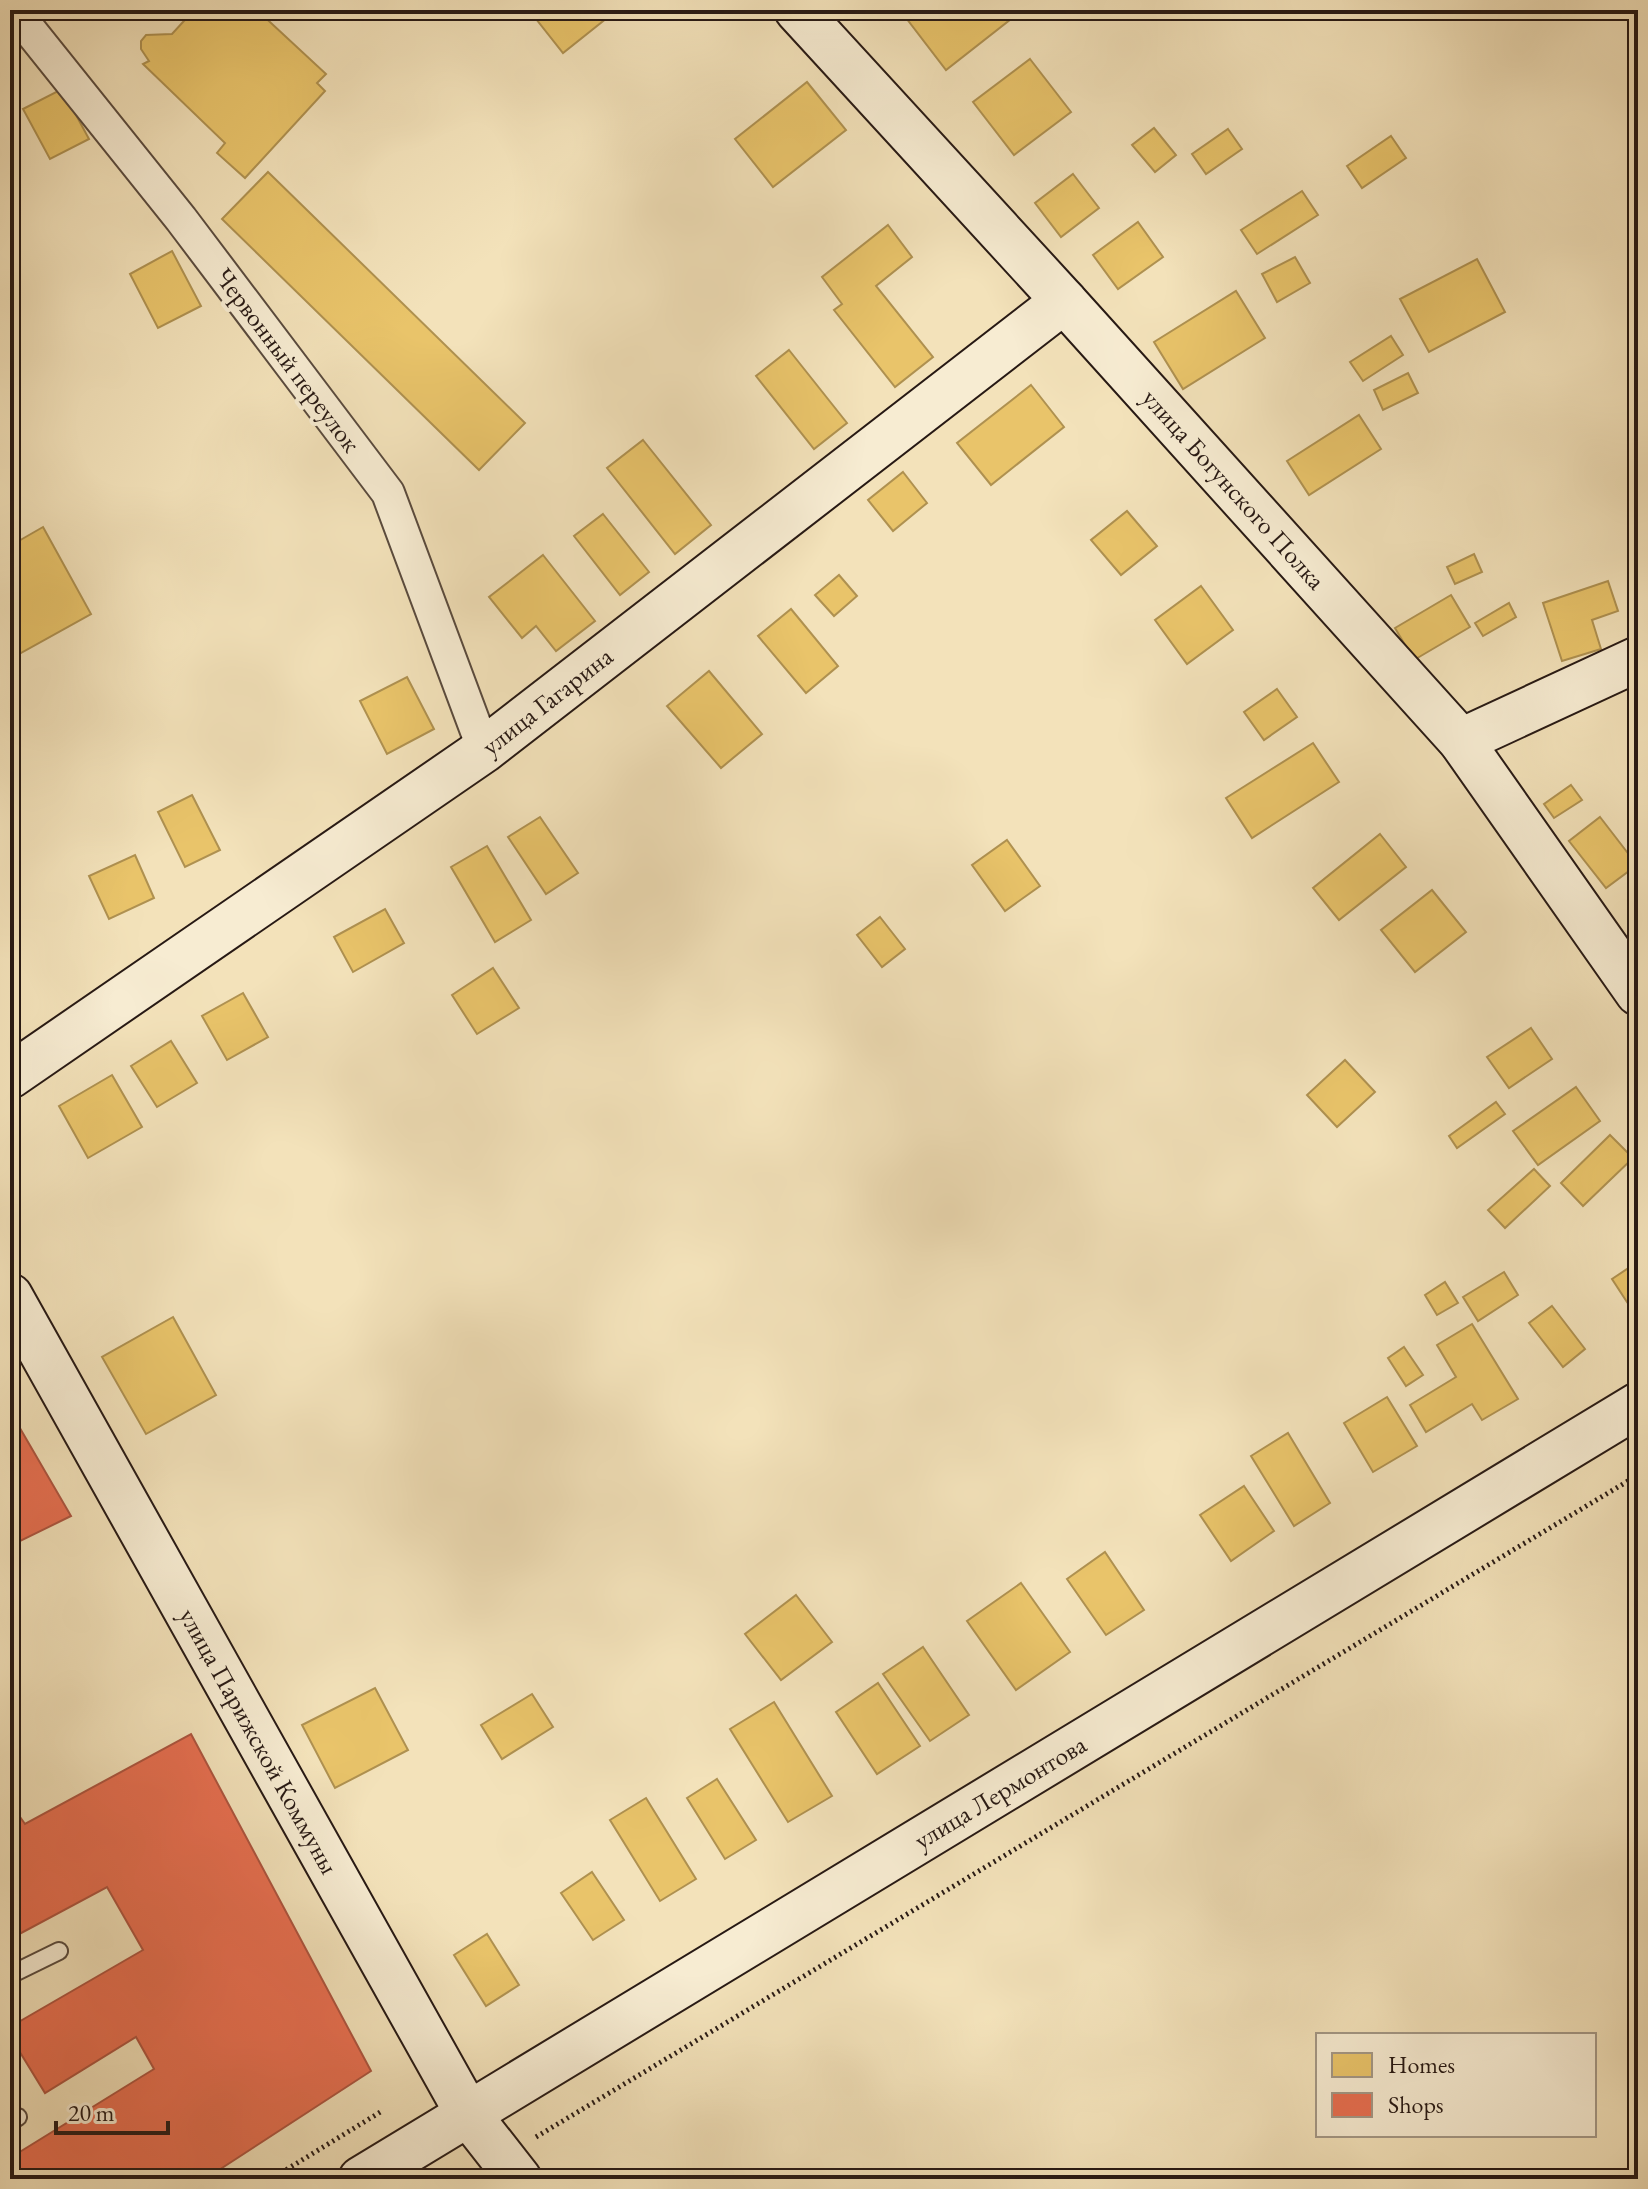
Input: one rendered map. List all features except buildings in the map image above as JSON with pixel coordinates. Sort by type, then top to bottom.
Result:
[{"type":"street","name":"улица Богунского Полка","points":[[797,10],[1461,741],[1638,993]]},
{"type":"street","name":"Червонный переулок","points":[[15,13],[181,219],[388,493],[484,750]]},
{"type":"street","name":"улица Гагарина","points":[[10,1076],[484,750],[1064,301]]},
{"type":"street","points":[[1461,741],[1638,659]]},
{"type":"street","name":"улица Парижской Коммуны","points":[[10,1296],[468,2114],[510,2168]]},
{"type":"street","name":"улица Лермонтова","points":[[361,2179],[1638,1405]]},
{"type":"lane","points":[[10,1975],[59,1951]]},
{"type":"path","points":[[510,2168],[1638,1475]]},
{"type":"path","points":[[271,2179],[382,2111]]}]
